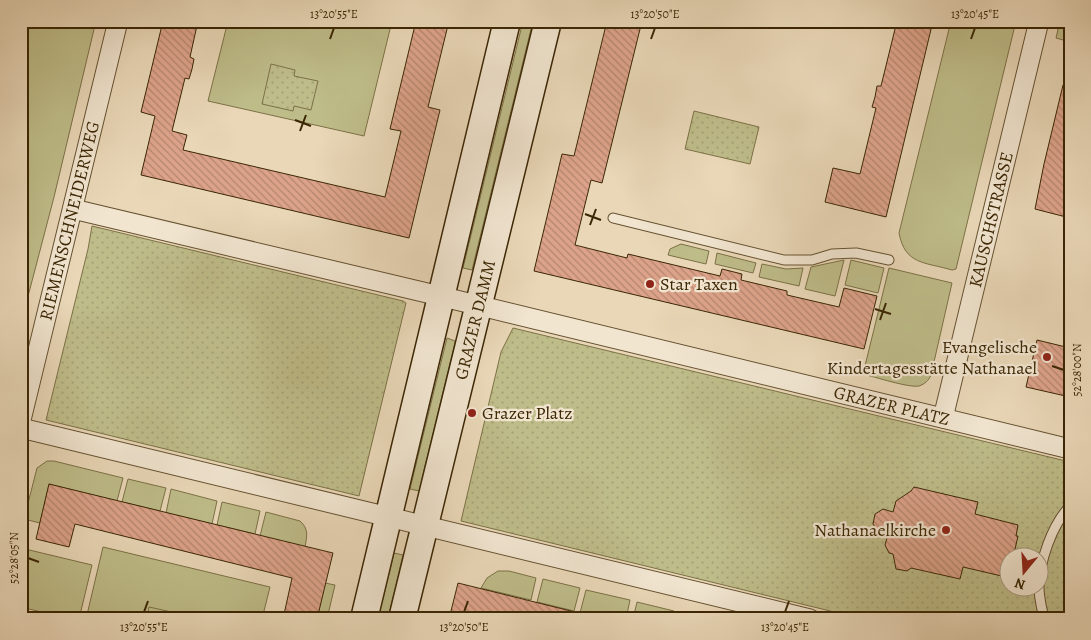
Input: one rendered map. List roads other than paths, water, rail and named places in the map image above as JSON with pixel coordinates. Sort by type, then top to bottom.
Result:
[{"type":"main road","points":[[364,619],[507,21]]},
{"type":"main road","name":"GRAZER DAMM","points":[[402,619],[548,21]]},
{"type":"street","name":"RIEMENSCHNEIDERWEG","points":[[21,420],[118,21]]},
{"type":"street","name":"KAUSCHSTRASSE","points":[[943,418],[1039,21]]},
{"type":"street","name":"GRAZER PLATZ","points":[[73,209],[1070,449]]},
{"type":"street","points":[[21,428],[810,619]]},
{"type":"lane","points":[[613,218],[784,260],[812,260],[832,254],[856,253],[889,260]]},
{"type":"lane","points":[[1044,619],[1039,588],[1044,559],[1050,536],[1060,516],[1070,506]]},
{"type":"place","name":"Star Taxen","points":[[650,284]]},
{"type":"place","name":"Evangelische Kindertagesstätte Nathanael","points":[[1047,357]]},
{"type":"place","name":"Grazer Platz","points":[[472,413]]},
{"type":"place","name":"Nathanaelkirche","points":[[946,530]]}]
